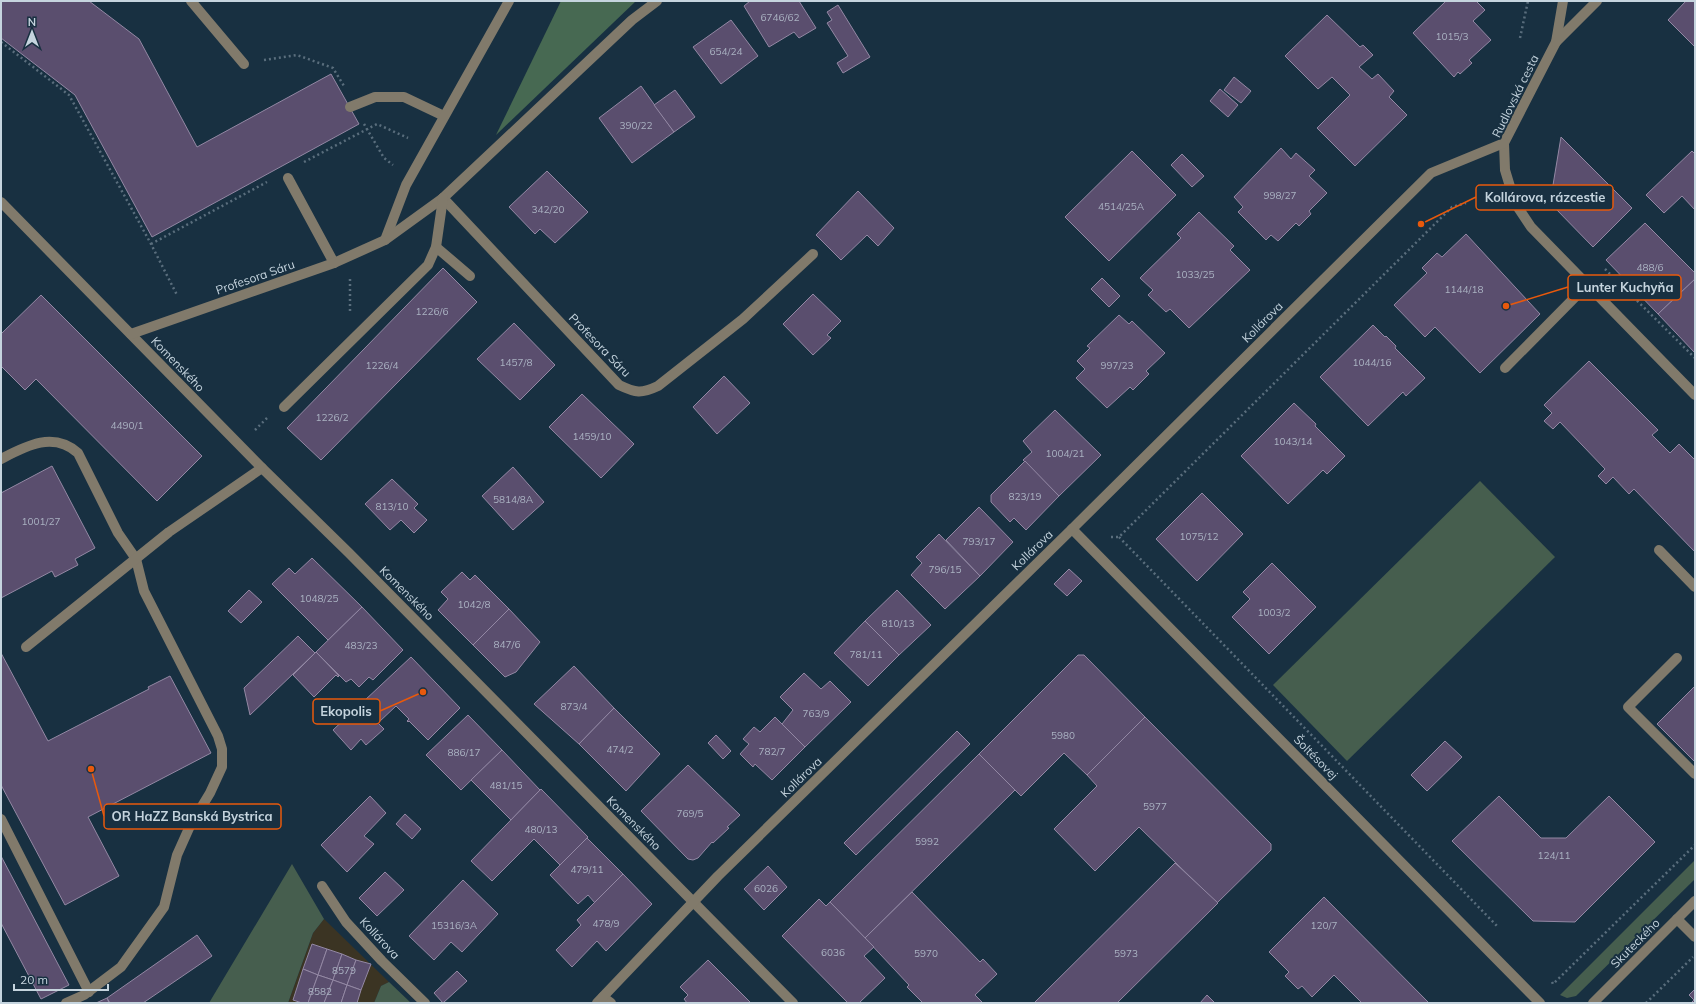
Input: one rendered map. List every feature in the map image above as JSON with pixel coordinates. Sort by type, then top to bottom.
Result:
[{"type":"street","points":[[191,1],[244,64]]},
{"type":"street","points":[[385,240],[406,185],[509,1]]},
{"type":"street","name":"Profesora Sáru","points":[[131,334],[334,263],[385,240],[443,198],[632,20],[657,1]]},
{"type":"street","name":"Rudlovská cesta","points":[[1563,1],[1556,42],[1504,143],[1505,170],[1515,202],[1532,227],[1695,394]]},
{"type":"street","points":[[1556,42],[1597,1]]},
{"type":"street","points":[[350,107],[375,97],[404,97],[444,116]]},
{"type":"street","name":"Kollárova","points":[[604,1001],[693,902],[1431,173],[1504,143]]},
{"type":"street","points":[[288,178],[334,263]]},
{"type":"street","points":[[284,407],[428,265],[436,247],[443,198]]},
{"type":"street","name":"Profesora Sáru","points":[[443,198],[619,385],[633,392],[645,392],[658,386],[743,319],[813,254]]},
{"type":"street","name":"Komenského","points":[[1,202],[5,213],[131,334],[793,1003]]},
{"type":"street","points":[[436,247],[470,276]]},
{"type":"street","points":[[1505,368],[1587,285]]},
{"type":"street","points":[[1,459],[23,447],[41,442],[57,442],[70,446],[78,453],[118,533],[136,559],[144,591],[218,736],[222,749],[222,767],[210,793],[190,826],[177,855],[164,907],[121,967],[89,992],[66,1003]]},
{"type":"street","points":[[26,647],[169,532],[262,468]]},
{"type":"street","name":"Šoltésovej","points":[[1072,529],[1540,1003]]},
{"type":"street","points":[[1659,550],[1695,587]]},
{"type":"street","points":[[1677,658],[1628,707],[1695,774]]},
{"type":"street","points":[[1,819],[89,992]]},
{"type":"street","name":"Kollárova","points":[[322,886],[346,922],[382,961],[426,1003]]},
{"type":"street","name":"Skuteckého","points":[[1593,1003],[1695,901]]},
{"type":"street","points":[[1677,919],[1695,937]]},
{"type":"path","points":[[1520,38],[1528,1]]},
{"type":"path","points":[[1,42],[69,95],[151,244],[177,295]]},
{"type":"path","points":[[244,64],[297,55],[333,68]]},
{"type":"path","points":[[298,166],[367,128],[377,124],[385,128]]},
{"type":"path","points":[[367,128],[384,158]]},
{"type":"path","points":[[151,244],[270,180]]},
{"type":"path","points":[[1104,537],[1119,537],[1452,207],[1466,203]]},
{"type":"path","points":[[349,256],[351,341]]},
{"type":"path","points":[[1605,268],[1695,358]]},
{"type":"path","points":[[255,431],[271,415]]},
{"type":"path","points":[[1119,537],[1503,932]]},
{"type":"path","points":[[1548,978],[1553,984],[1695,845]]},
{"type":"path","points":[[1646,1003],[1695,955]]},
{"type":"shaded area","points":[[324,919],[389,982],[381,986],[374,1003],[288,1003],[313,933]]},
{"type":"green space","points":[[561,1],[636,1],[496,135]]},
{"type":"green space","points":[[1480,481],[1555,557],[1347,761],[1273,685]]},
{"type":"green space","points":[[1695,860],[1695,879],[1576,996],[1567,998],[1560,995]]},
{"type":"green space","points":[[292,864],[324,919],[313,933],[288,1003],[209,1003]]},
{"type":"green space","points":[[389,982],[411,1003],[374,1003],[381,986]]},
{"type":"building","points":[[1,1],[89,1],[139,39],[197,147],[331,74],[359,124],[152,237],[75,95],[1,38]]},
{"type":"building","points":[[750,1],[799,1],[816,28],[799,38],[794,32],[769,47],[744,6]]},
{"type":"building","points":[[1446,1],[1476,1],[1485,10],[1473,21],[1491,40],[1469,60],[1472,63],[1460,74],[1458,72],[1454,77],[1413,33]]},
{"type":"building","points":[[1686,1],[1695,1],[1695,47],[1668,20]]},
{"type":"building","points":[[838,5],[870,57],[843,73],[837,63],[848,56],[827,23],[832,20],[827,12]]},
{"type":"building","points":[[1327,15],[1360,47],[1363,45],[1373,55],[1359,67],[1372,79],[1378,74],[1394,91],[1389,97],[1407,115],[1355,166],[1317,128],[1350,95],[1332,77],[1318,89],[1285,56]]},
{"type":"building","points":[[731,20],[758,56],[721,84],[693,47]]},
{"type":"building","points":[[1234,77],[1251,91],[1241,103],[1224,90]]},
{"type":"building","points":[[641,86],[674,132],[632,163],[599,118]]},
{"type":"building","points":[[1220,89],[1238,105],[1228,117],[1210,101]]},
{"type":"building","points":[[675,90],[695,117],[674,132],[654,105]]},
{"type":"building","points":[[1561,137],[1632,208],[1593,247],[1554,207],[1551,197]]},
{"type":"building","points":[[1281,148],[1291,159],[1296,153],[1315,170],[1309,176],[1327,193],[1309,211],[1311,214],[1299,226],[1296,223],[1278,241],[1271,235],[1266,240],[1238,212],[1243,207],[1234,197]]},
{"type":"building","points":[[1132,151],[1176,195],[1109,261],[1065,217]]},
{"type":"building","points":[[1692,151],[1695,154],[1695,210],[1682,196],[1664,213],[1646,195]]},
{"type":"building","points":[[1182,154],[1204,176],[1192,187],[1171,165]]},
{"type":"building","points":[[547,171],[588,212],[555,243],[540,229],[535,234],[509,207]]},
{"type":"building","points":[[858,191],[894,228],[878,246],[867,235],[841,260],[816,235]]},
{"type":"building","points":[[1199,212],[1234,246],[1230,250],[1250,270],[1189,328],[1170,309],[1166,312],[1148,295],[1153,290],[1140,278],[1181,238],[1177,234]]},
{"type":"building","points":[[1645,223],[1695,273],[1695,279],[1658,314],[1606,260]]},
{"type":"building","points":[[1466,234],[1540,314],[1480,373],[1435,327],[1425,337],[1394,305],[1427,273],[1422,268],[1437,253],[1442,257]]},
{"type":"building","points":[[443,268],[477,302],[321,460],[287,428]]},
{"type":"building","points":[[1102,278],[1120,296],[1109,307],[1091,289]]},
{"type":"building","points":[[1695,279],[1695,353],[1658,314]]},
{"type":"building","points":[[813,294],[841,321],[827,335],[831,338],[813,355],[783,324]]},
{"type":"building","points":[[41,295],[202,456],[157,501],[36,379],[25,390],[1,366],[1,334]]},
{"type":"building","points":[[1119,315],[1129,324],[1132,321],[1165,353],[1146,371],[1149,374],[1133,390],[1130,387],[1107,408],[1076,378],[1085,369],[1077,361],[1090,348],[1087,346]]},
{"type":"building","points":[[514,323],[555,365],[520,400],[477,359]]},
{"type":"building","points":[[1373,325],[1396,346],[1395,348],[1425,378],[1406,396],[1403,392],[1368,426],[1320,377]]},
{"type":"building","points":[[1589,361],[1658,430],[1652,435],[1670,453],[1679,444],[1695,460],[1695,552],[1634,489],[1629,494],[1613,477],[1606,484],[1598,476],[1605,469],[1560,422],[1553,429],[1544,421],[1552,413],[1544,405]]},
{"type":"building","points":[[724,376],[750,403],[717,434],[693,407]]},
{"type":"building","points":[[582,394],[634,444],[601,478],[549,427]]},
{"type":"building","points":[[1294,403],[1316,424],[1315,426],[1345,456],[1327,474],[1323,470],[1288,504],[1241,456]]},
{"type":"building","points":[[1055,410],[1101,455],[1059,496],[1023,460],[1032,452],[1023,441]]},
{"type":"building","points":[[1025,461],[1059,496],[1026,530],[1014,518],[1010,522],[991,502],[991,495]]},
{"type":"building","points":[[52,466],[95,548],[75,559],[78,565],[55,577],[52,571],[1,598],[1,493]]},
{"type":"building","points":[[513,467],[544,502],[513,530],[482,496]]},
{"type":"building","points":[[392,479],[418,504],[414,508],[427,520],[414,533],[401,520],[390,530],[365,504]]},
{"type":"building","points":[[1202,493],[1243,534],[1197,581],[1156,539]]},
{"type":"building","points":[[979,507],[1013,542],[980,576],[946,540]]},
{"type":"building","points":[[939,534],[980,576],[945,609],[911,575],[922,563],[916,557]]},
{"type":"building","points":[[312,558],[362,607],[328,640],[272,584],[289,568],[295,574]]},
{"type":"building","points":[[1272,563],[1316,607],[1269,654],[1232,617],[1250,599],[1243,592]]},
{"type":"building","points":[[1069,569],[1082,581],[1067,596],[1054,584]]},
{"type":"building","points":[[462,572],[470,580],[475,575],[509,609],[473,645],[438,610],[448,599],[441,592]]},
{"type":"building","points":[[249,590],[262,602],[241,623],[228,611]]},
{"type":"building","points":[[897,590],[931,625],[899,655],[865,621]]},
{"type":"building","points":[[362,607],[403,650],[373,680],[369,677],[359,687],[351,679],[346,682],[316,652]]},
{"type":"building","points":[[509,609],[540,642],[516,672],[505,677],[473,645]]},
{"type":"building","points":[[865,621],[899,655],[868,686],[834,653]]},
{"type":"building","points":[[298,636],[315,653],[250,715],[244,688]]},
{"type":"building","points":[[316,652],[339,676],[338,677],[336,675],[314,697],[293,675]]},
{"type":"building","points":[[1,653],[48,741],[149,689],[148,687],[170,676],[211,753],[88,817],[119,876],[65,905],[1,785]]},
{"type":"building","points":[[1078,655],[1084,655],[1145,717],[1087,775],[1064,753],[1021,796],[979,754]]},
{"type":"building","points":[[411,657],[460,708],[428,740],[409,721],[407,721],[409,719],[396,706],[378,723],[384,729],[366,745],[361,739],[351,750],[333,730]]},
{"type":"building","points":[[574,666],[614,708],[579,744],[534,704]]},
{"type":"building","points":[[804,673],[821,689],[830,681],[851,702],[805,747],[782,724],[793,710],[780,697]]},
{"type":"building","points":[[1695,686],[1695,762],[1657,724]]},
{"type":"building","points":[[614,708],[660,754],[626,791],[579,744]]},
{"type":"building","points":[[468,715],[502,750],[461,790],[426,755]]},
{"type":"building","points":[[775,717],[805,747],[772,780],[755,764],[753,767],[740,754],[749,744],[743,739],[754,727],[760,732]]},
{"type":"building","points":[[1145,717],[1271,844],[1271,850],[1217,903],[1139,827],[1095,871],[1054,829],[1097,786],[1087,775]]},
{"type":"building","points":[[957,731],[970,744],[856,855],[844,843]]},
{"type":"building","points":[[716,735],[731,751],[723,759],[708,743]]},
{"type":"building","points":[[1445,741],[1462,757],[1427,791],[1411,775]]},
{"type":"building","points":[[502,750],[540,790],[511,820],[471,780]]},
{"type":"building","points":[[979,754],[1015,790],[865,938],[830,902]]},
{"type":"building","points":[[688,765],[740,815],[727,827],[729,828],[713,843],[712,842],[698,858],[693,860],[688,859],[641,811]]},
{"type":"building","points":[[541,789],[588,837],[560,865],[534,839],[492,881],[471,861]]},
{"type":"building","points":[[370,796],[386,813],[364,836],[374,844],[347,872],[321,845]]},
{"type":"building","points":[[1499,796],[1541,838],[1566,838],[1609,796],[1655,842],[1575,922],[1533,921],[1452,841]]},
{"type":"building","points":[[405,814],[421,829],[412,839],[396,824]]},
{"type":"building","points":[[587,838],[623,874],[595,903],[588,895],[578,904],[550,875]]},
{"type":"building","points":[[1,856],[69,985],[41,999],[1,923]]},
{"type":"building","points":[[1175,863],[1218,903],[1117,1003],[1034,1003]]},
{"type":"building","points":[[768,866],[787,887],[764,910],[744,889]]},
{"type":"building","points":[[385,872],[404,890],[377,916],[359,898]]},
{"type":"building","points":[[623,874],[652,904],[606,951],[597,941],[572,967],[556,950],[581,925],[577,920]]},
{"type":"building","points":[[463,880],[498,914],[462,952],[451,942],[434,960],[409,936]]},
{"type":"building","points":[[912,892],[980,962],[983,959],[997,974],[975,995],[983,1003],[923,1003],[907,987],[909,985],[865,938]]},
{"type":"building","points":[[1324,897],[1429,1003],[1362,1003],[1334,975],[1312,997],[1302,986],[1298,989],[1285,976],[1289,972],[1269,952]]},
{"type":"building","points":[[819,899],[826,906],[830,902],[874,947],[864,956],[885,978],[859,1003],[848,1003],[782,936]]},
{"type":"building","points":[[197,935],[212,956],[143,1003],[110,1003],[107,998]]},
{"type":"building","points":[[312,944],[327,949],[318,975],[303,969]]},
{"type":"building","points":[[327,949],[342,954],[333,980],[318,975]]},
{"type":"building","points":[[342,954],[356,960],[347,985],[333,980]]},
{"type":"building","points":[[356,960],[371,964],[361,990],[347,985]]},
{"type":"building","points":[[708,960],[751,1003],[687,1003],[684,999],[688,995],[680,987]]},
{"type":"building","points":[[303,969],[318,975],[308,1003],[293,1000]]},
{"type":"building","points":[[457,971],[467,981],[443,1003],[434,993]]},
{"type":"building","points":[[318,975],[333,980],[324,1003],[308,1003]]},
{"type":"building","points":[[333,980],[347,985],[341,1003],[324,1003]]},
{"type":"building","points":[[347,985],[361,990],[357,1003],[341,1003]]},
{"type":"building","points":[[1695,989],[1695,1003],[1691,1003],[1694,1000],[1689,995]]},
{"type":"building","points":[[1207,995],[1215,1003],[1200,1003]]},
{"type":"building","points":[[107,998],[109,1003],[96,1003]]},
{"type":"place","name":"Kollárova, rázcestie","points":[[1421,224]]},
{"type":"place","name":"Lunter Kuchyňa","points":[[1506,306]]},
{"type":"place","name":"Ekopolis","points":[[423,692]]},
{"type":"place","name":"OR HaZZ Banská Bystrica","points":[[91,769]]}]
